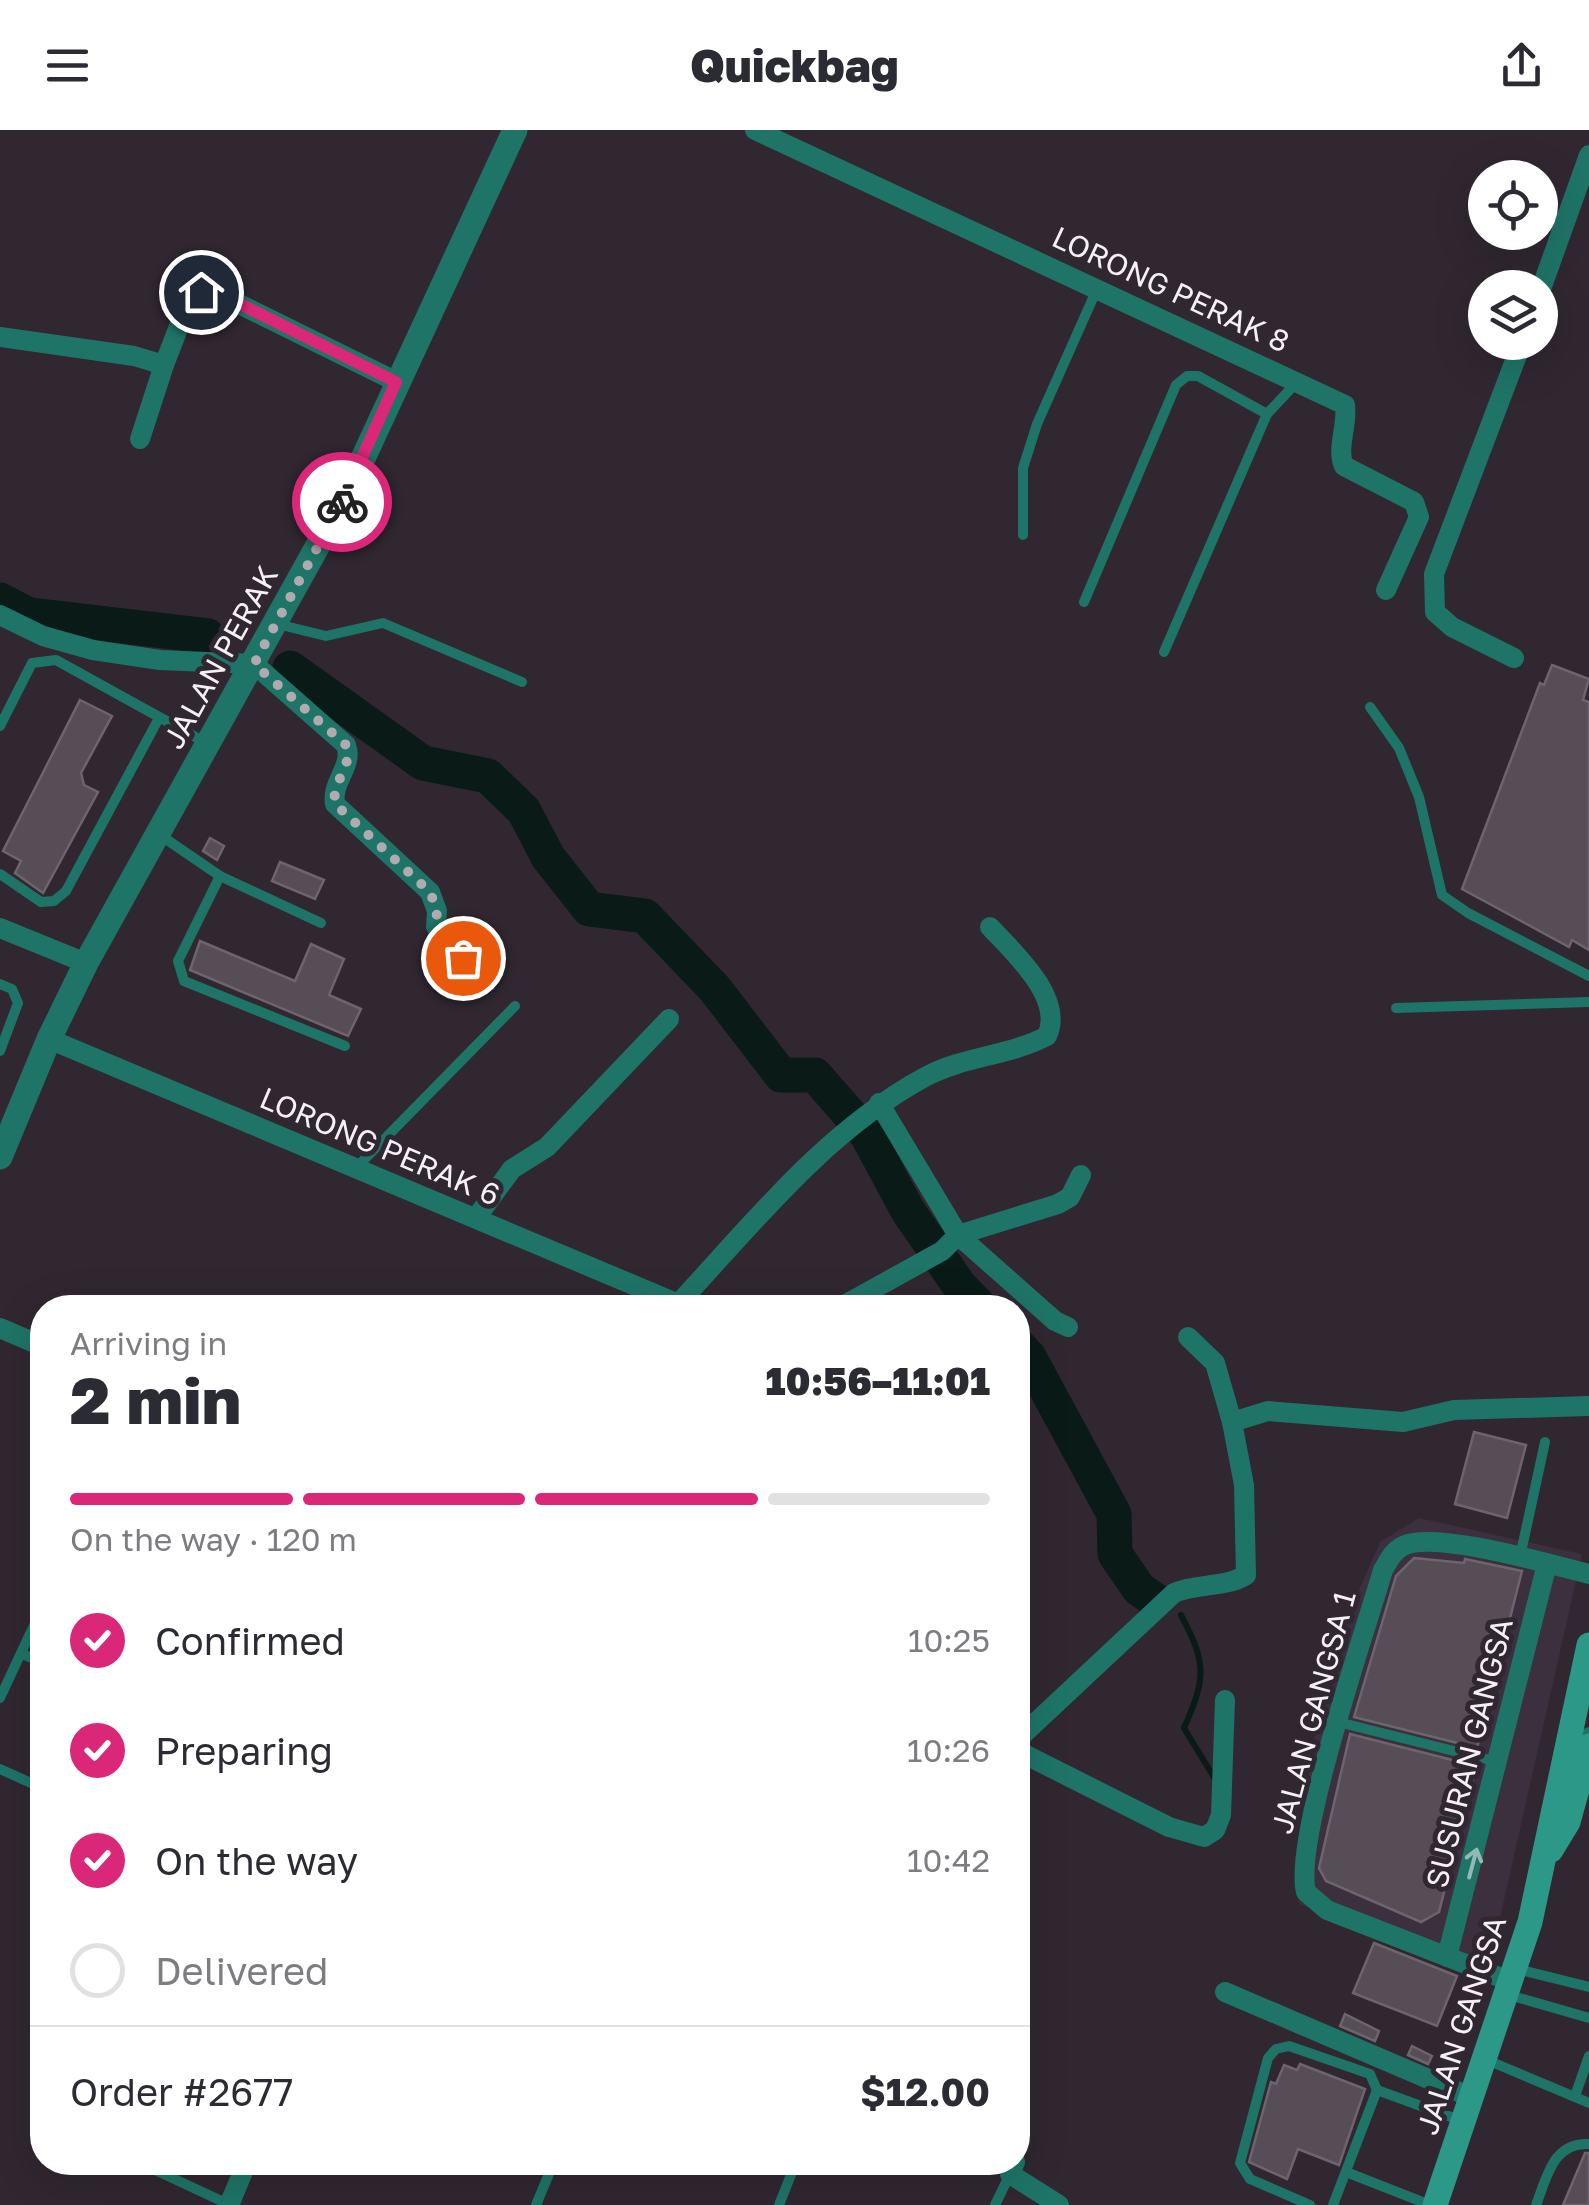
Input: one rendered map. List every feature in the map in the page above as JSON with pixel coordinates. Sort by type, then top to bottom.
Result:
[{"type":"main road","name":"JALAN GANGSA","points":[[1544,1863],[1568,1822],[1583,1785],[1589,1645]]},
{"type":"main road","name":"JALAN GANGSA","points":[[1432,2205],[1487,2060],[1582,1739]]},
{"type":"street","name":"JALAN PERAK","points":[[0,1157],[48,1038],[86,963],[346,493],[515,130]]},
{"type":"street","name":"LORONG PERAK 8","points":[[755,130],[1345,405],[1348,423],[1340,458],[1344,466],[1414,502],[1419,517],[1386,590]]},
{"type":"street","points":[[1548,270],[1589,155]]},
{"type":"street","points":[[140,439],[190,298],[216,292],[396,382]]},
{"type":"street","points":[[0,337],[134,356],[164,365]]},
{"type":"street","points":[[1514,658],[1452,627],[1435,612],[1432,595],[1434,574],[1515,360]]},
{"type":"street","points":[[0,615],[44,636],[92,650],[160,660],[254,664],[346,745],[348,761],[333,792],[335,804],[430,892],[437,910],[436,927],[463,958]]},
{"type":"street","points":[[693,1295],[853,1126],[879,1104],[956,1062],[1048,1036],[1051,1015],[1031,972],[990,927]]},
{"type":"street","points":[[0,928],[86,963]]},
{"type":"street","points":[[476,1218],[512,1169],[546,1147],[669,1019]]},
{"type":"street","name":"LORONG PERAK 6","points":[[48,1038],[660,1295]]},
{"type":"street","points":[[879,1104],[958,1234],[1027,1295]]},
{"type":"street","points":[[862,1295],[933,1255],[958,1234],[1058,1204],[1070,1197],[1081,1176]]},
{"type":"street","points":[[1030,1298],[1068,1327]]},
{"type":"street","points":[[0,1328],[30,1341]]},
{"type":"street","points":[[1030,1728],[1174,1594],[1193,1585],[1238,1580],[1246,1575],[1244,1485],[1232,1422],[1216,1363],[1188,1337]]},
{"type":"street","points":[[1232,1422],[1268,1411],[1403,1422],[1454,1410],[1589,1406]]},
{"type":"street","name":"JALAN GANGSA 1","points":[[1512,1982],[1327,1910],[1306,1892],[1303,1863],[1338,1722],[1383,1570],[1392,1554],[1403,1546],[1432,1541],[1589,1574]]},
{"type":"street","name":"SUSURAN GANGSA","points":[[1448,1957],[1548,1564]]},
{"type":"street","points":[[1030,1757],[1183,1834],[1204,1837],[1216,1830],[1221,1815],[1225,1700]]},
{"type":"street","points":[[1225,1992],[1469,2110]]},
{"type":"street","points":[[229,2205],[242,2175]]},
{"type":"street","points":[[1021,2175],[1059,2205]]},
{"type":"lane","points":[[1024,535],[1023,468],[1037,424],[1098,288]]},
{"type":"lane","points":[[1084,602],[1176,384],[1187,376],[1198,376],[1267,414]]},
{"type":"lane","points":[[1164,652],[1267,414],[1298,381]]},
{"type":"lane","points":[[276,624],[326,636],[383,623],[522,682]]},
{"type":"lane","points":[[0,726],[32,663],[44,658],[56,660],[209,744]]},
{"type":"lane","points":[[1370,707],[1399,748],[1419,797],[1442,895],[1468,914],[1589,976]]},
{"type":"lane","points":[[0,874],[41,902],[54,901],[66,890],[159,718]]},
{"type":"lane","points":[[158,834],[220,876],[321,923]]},
{"type":"lane","points":[[220,876],[178,962],[184,981],[345,1046]]},
{"type":"lane","points":[[0,984],[12,989],[18,1004],[0,1051]]},
{"type":"lane","points":[[1396,1008],[1589,1002]]},
{"type":"lane","points":[[356,1168],[514,1006]]},
{"type":"lane","points":[[1520,1557],[1545,1442]]},
{"type":"lane","points":[[0,1698],[30,1636]]},
{"type":"lane","points":[[22,1654],[30,1657]]},
{"type":"lane","points":[[1338,1722],[1499,1762]]},
{"type":"lane","points":[[0,1769],[30,1783]]},
{"type":"lane","points":[[1512,1982],[1589,1987]]},
{"type":"lane","points":[[1512,1982],[1589,2018]]},
{"type":"lane","points":[[1310,2205],[1250,2180],[1240,2163],[1268,2058],[1276,2049],[1289,2046],[1370,2074],[1376,2090],[1334,2205]]},
{"type":"lane","points":[[1574,2096],[1589,2056]]},
{"type":"lane","points":[[1487,2060],[1589,2103]]},
{"type":"lane","points":[[1376,2090],[1469,2110]]},
{"type":"lane","points":[[1536,2205],[1562,2149],[1572,2143],[1589,2144]]},
{"type":"lane","points":[[1346,2172],[1432,2205]]},
{"type":"lane","points":[[166,2175],[229,2205]]},
{"type":"lane","points":[[536,2205],[549,2175]]},
{"type":"lane","points":[[779,2205],[791,2175]]},
{"type":"lane","points":[[995,2205],[1009,2175]]},
{"type":"shaded area","points":[[1419,1518],[1582,1554],[1486,1980],[1299,1904],[1295,1859],[1327,1663],[1380,1542]]},
{"type":"building","points":[[1552,665],[1589,679],[1583,700],[1589,702],[1589,950],[1572,940],[1569,947],[1462,889],[1540,683],[1544,685]]},
{"type":"building","points":[[80,700],[112,716],[81,773],[84,785],[98,792],[43,893],[15,873],[21,861],[3,851]]},
{"type":"building","points":[[210,838],[224,846],[217,860],[203,851]]},
{"type":"building","points":[[280,862],[324,880],[315,899],[272,881]]},
{"type":"building","points":[[200,941],[295,981],[311,944],[344,959],[329,995],[361,1009],[348,1036],[190,970]]},
{"type":"building","points":[[1474,1432],[1526,1445],[1507,1518],[1455,1504]]},
{"type":"building","points":[[1414,1558],[1464,1563],[1465,1559],[1522,1571],[1477,1748],[1354,1717],[1396,1576]]},
{"type":"building","points":[[1350,1734],[1476,1766],[1439,1912],[1421,1922],[1326,1881],[1319,1868]]},
{"type":"building","points":[[1374,1943],[1457,1976],[1437,2026],[1353,1993]]},
{"type":"building","points":[[1345,2014],[1379,2031],[1375,2041],[1340,2026]]},
{"type":"building","points":[[1412,2046],[1432,2056],[1428,2064],[1408,2055]]},
{"type":"building","points":[[1300,2064],[1365,2089],[1339,2165],[1298,2149],[1287,2179],[1249,2162],[1271,2082],[1276,2084],[1284,2065],[1297,2070]]},
{"type":"building","points":[[1585,2153],[1589,2153],[1589,2205],[1563,2205]]},
{"type":"waterway","points":[[0,600],[29,615],[208,636]]},
{"type":"waterway","points":[[290,668],[423,763],[488,776],[524,811],[548,857],[589,909],[645,916],[715,989],[781,1075],[815,1075],[866,1133],[908,1211],[969,1295]]},
{"type":"waterway","points":[[1030,1359],[1114,1514],[1115,1554],[1139,1589],[1155,1600]]},
{"type":"waterway","points":[[1181,1615],[1196,1646],[1200,1671],[1200,1683],[1184,1728],[1215,1779]]},
{"type":"way so far","points":[[342,502],[254,664],[346,745],[348,761],[333,792],[335,804],[350,823],[430,892],[440,935],[463,958]]},
{"type":"route","points":[[201,292],[216,292],[396,382],[342,502]]}]
